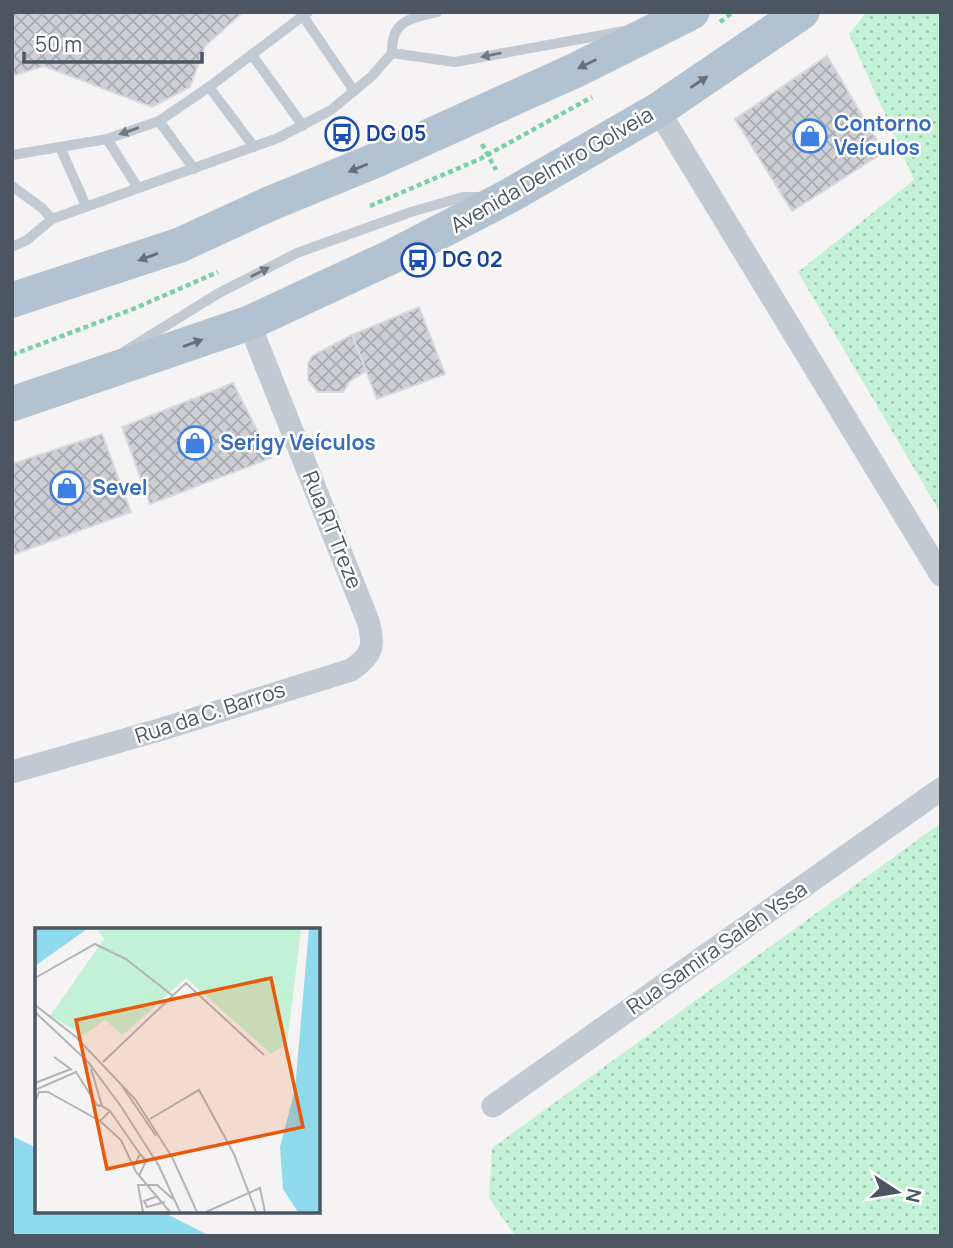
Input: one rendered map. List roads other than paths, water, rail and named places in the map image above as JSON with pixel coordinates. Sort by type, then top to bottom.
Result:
[{"type":"main road","name":"Avenida Delmiro Golveia","points":[[12,404],[249,323],[391,257],[509,196],[658,110],[802,12]]},
{"type":"main road","points":[[12,300],[180,245],[695,19]]},
{"type":"street","points":[[658,110],[941,575]]},
{"type":"street","name":"Rua RT Treze","points":[[249,323],[368,621]]},
{"type":"street","name":"Rua da C. Barros","points":[[12,772],[159,730],[351,670],[362,663],[371,651],[373,638],[368,621]]},
{"type":"street","name":"Rua Samira Saleh Yssa","points":[[492,1106],[941,789]]},
{"type":"lane","points":[[12,247],[27,240],[52,219],[254,147],[303,126],[331,110],[372,76],[392,53],[395,30],[403,22],[437,12]]},
{"type":"lane","points":[[12,155],[107,139],[159,121],[209,87],[305,14],[354,91]]},
{"type":"lane","points":[[392,53],[455,62],[695,19]]},
{"type":"lane","points":[[251,55],[303,126]]},
{"type":"lane","points":[[209,87],[254,147]]},
{"type":"lane","points":[[159,121],[194,169]]},
{"type":"lane","points":[[107,139],[138,188]]},
{"type":"lane","points":[[60,147],[86,206]]},
{"type":"lane","points":[[12,186],[42,208],[52,219]]},
{"type":"lane","points":[[100,373],[126,350],[156,330],[219,293],[297,253],[411,212],[463,197],[509,196]]},
{"type":"water","points":[[12,1136],[35,1147],[35,1213],[165,1213],[210,1236],[12,1236]]},
{"type":"place","name":"DG 05","points":[[342,134]]},
{"type":"place","name":"Contorno Veículos","points":[[810,136]]},
{"type":"place","name":"DG 02","points":[[418,260]]},
{"type":"place","name":"Serigy Veículos","points":[[195,443]]},
{"type":"place","name":"Sevel","points":[[67,488]]}]
